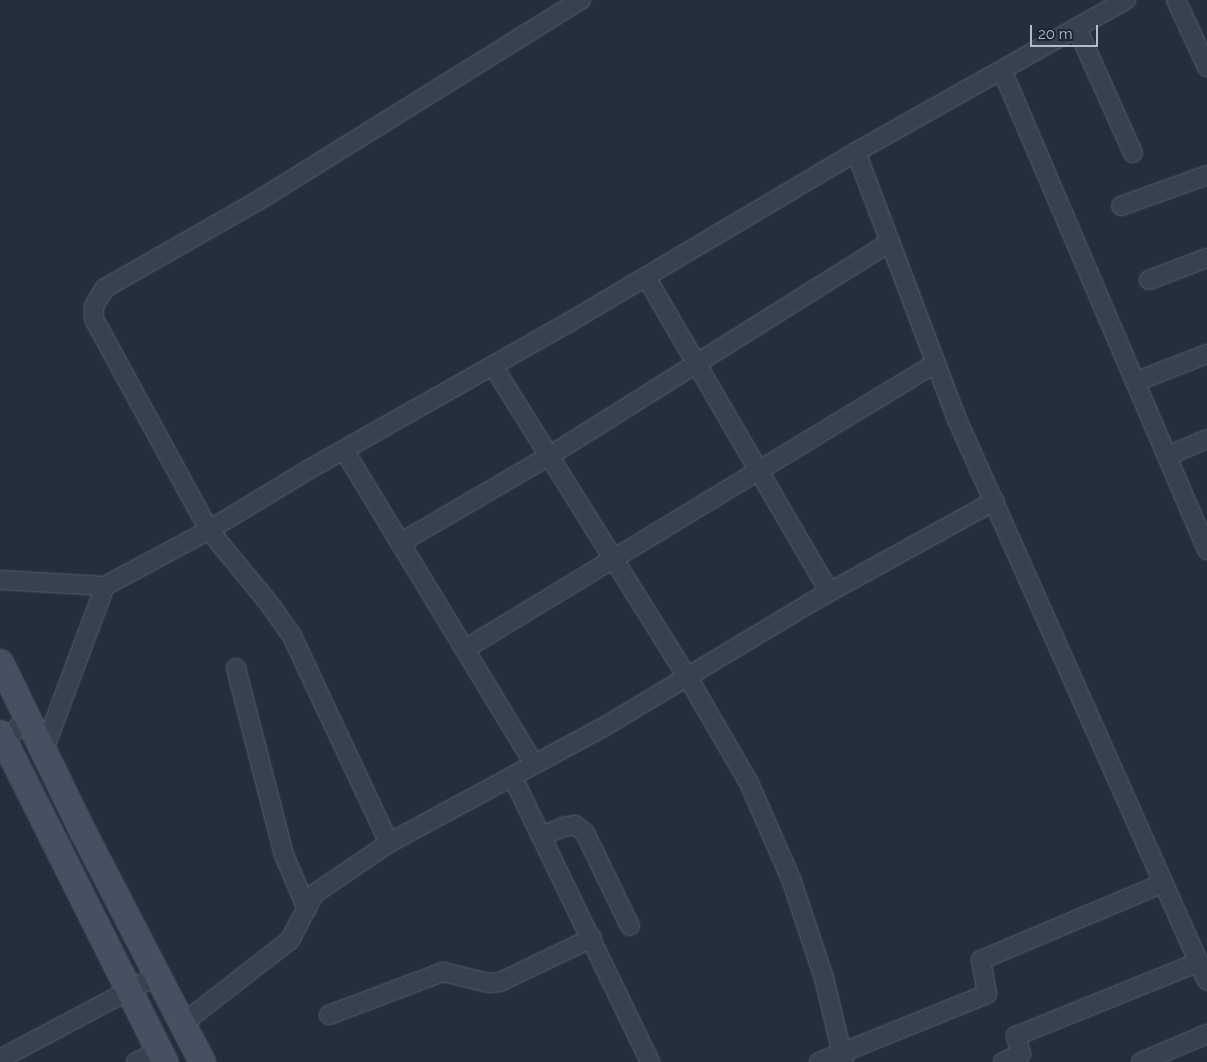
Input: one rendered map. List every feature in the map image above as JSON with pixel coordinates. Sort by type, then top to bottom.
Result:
[{"type":"street","points":[[389,843],[292,636],[272,607],[209,530],[94,319],[94,306],[105,288],[256,202],[581,0]]},
{"type":"street","points":[[0,580],[105,586],[209,530],[344,450],[646,278],[856,152],[1126,0]]},
{"type":"street","points":[[1176,0],[1207,67]]},
{"type":"street","points":[[1077,28],[1133,153]]},
{"type":"street","points":[[1002,70],[1207,550]]},
{"type":"street","points":[[856,152],[956,418],[1207,981]]},
{"type":"street","points":[[1121,206],[1207,175]]},
{"type":"street","points":[[400,543],[548,456],[890,242]]},
{"type":"street","points":[[1149,280],[1207,258]]},
{"type":"street","points":[[646,278],[829,592]]},
{"type":"street","points":[[1135,382],[1207,354]]},
{"type":"street","points":[[465,649],[936,363]]},
{"type":"street","points":[[493,366],[687,676],[749,783],[791,880],[824,978],[843,1058]]},
{"type":"street","points":[[1167,456],[1207,439]]},
{"type":"street","points":[[344,450],[534,764]]},
{"type":"street","points":[[182,1024],[290,940],[314,894],[389,843],[607,725],[829,592],[994,502]]},
{"type":"street","points":[[43,752],[105,586]]},
{"type":"street","points":[[0,662],[26,718],[156,976],[202,1062]]},
{"type":"street","points":[[236,668],[277,831],[290,874],[306,909]]},
{"type":"street","points":[[26,718],[2,740],[162,1057],[136,1062]]},
{"type":"street","points":[[512,776],[592,938],[650,1062]]},
{"type":"street","points":[[542,836],[563,827],[575,825],[585,833],[630,926]]},
{"type":"street","points":[[819,1062],[843,1058],[987,994],[981,960],[1163,883]]},
{"type":"street","points":[[329,1015],[443,972],[489,983],[500,982],[592,938]]},
{"type":"street","points":[[1014,1060],[1021,1054],[1016,1036],[1198,962]]},
{"type":"street","points":[[0,1059],[156,976]]},
{"type":"street","points":[[1141,1062],[1207,1034]]}]
